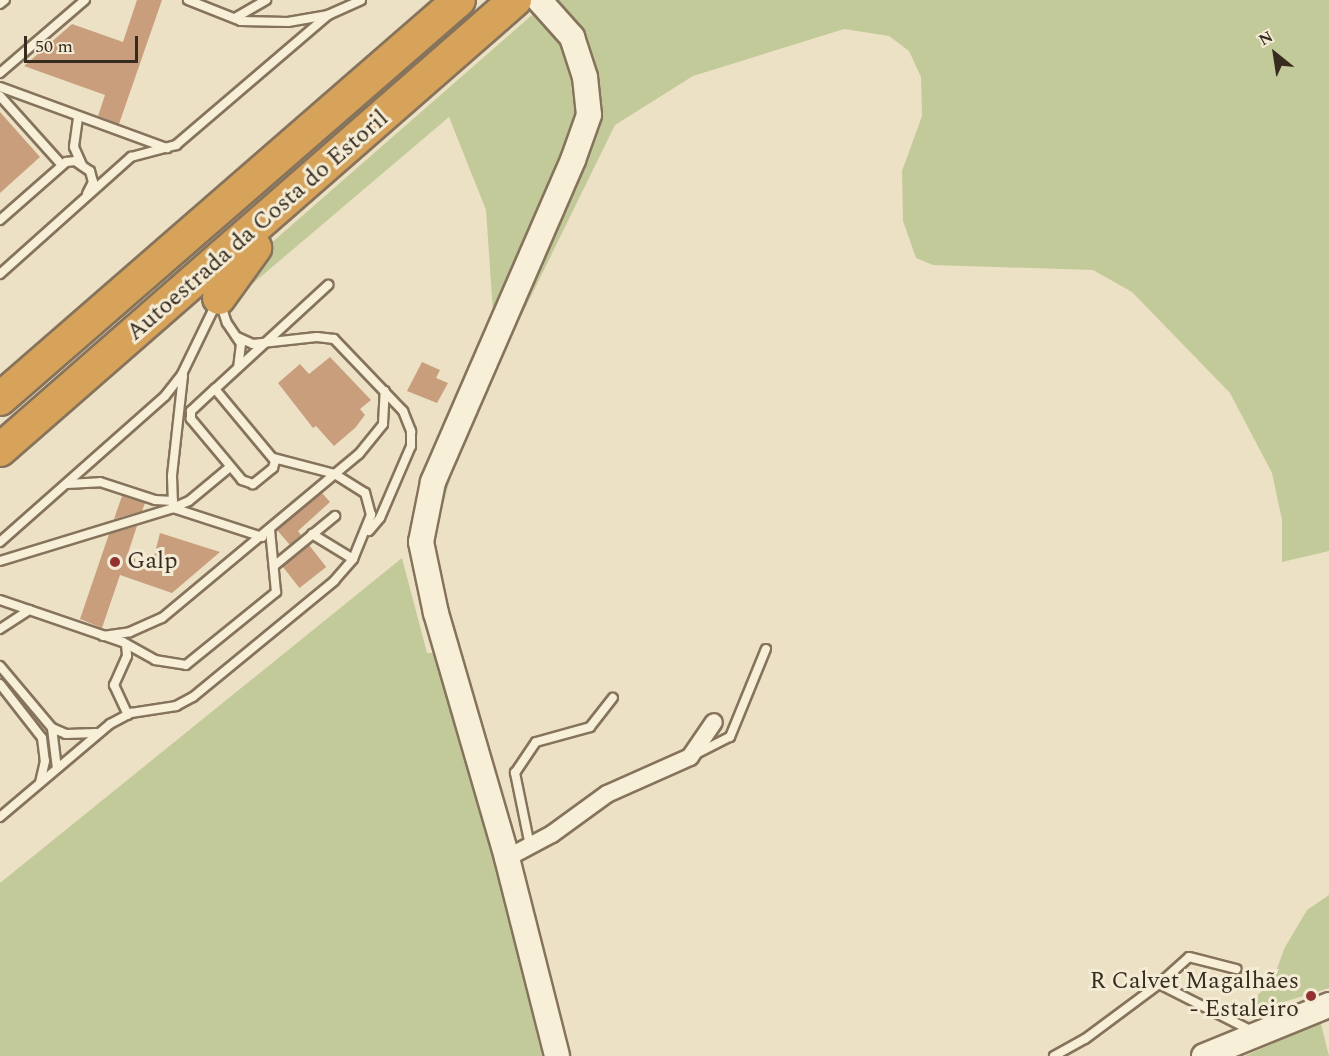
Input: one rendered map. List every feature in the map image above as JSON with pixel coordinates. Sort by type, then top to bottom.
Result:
[{"type":"highway","name":"Autoestrada da Costa do Estoril","points":[[0,399],[459,0]]},
{"type":"highway","name":"Autoestrada da Costa do Estoril","points":[[0,450],[515,0]]},
{"type":"highway","points":[[219,298],[244,260],[320,172]]},
{"type":"street","points":[[539,0],[572,37],[585,77],[589,115],[573,160],[432,482],[421,542],[436,613],[507,858],[557,1056]]},
{"type":"street","points":[[507,858],[530,846],[607,794],[690,757],[714,722]]},
{"type":"street","points":[[1204,1056],[1255,1033],[1329,1005]]},
{"type":"lane","points":[[0,4],[4,0]]},
{"type":"lane","points":[[0,73],[85,0]]},
{"type":"lane","points":[[188,0],[234,18],[288,22],[328,15],[361,0]]},
{"type":"lane","points":[[234,18],[266,0]]},
{"type":"lane","points":[[0,274],[131,158],[168,148],[328,15]]},
{"type":"lane","points":[[0,87],[74,112],[78,118],[168,148]]},
{"type":"lane","points":[[0,96],[61,164]]},
{"type":"lane","points":[[78,118],[74,147],[82,165]]},
{"type":"lane","points":[[0,220],[61,164],[75,161],[90,171],[93,182],[84,201]]},
{"type":"lane","points":[[274,458],[273,468],[253,484],[244,482],[190,416],[196,405],[267,343],[328,285]]},
{"type":"lane","points":[[219,298],[225,319],[237,337],[242,350],[238,367]]},
{"type":"lane","points":[[0,542],[158,402],[185,369],[219,298]]},
{"type":"lane","points":[[237,337],[249,343],[317,337],[333,339],[385,391],[406,417],[412,441],[380,518],[366,534]]},
{"type":"lane","points":[[173,504],[178,404],[185,369]]},
{"type":"lane","points":[[0,818],[96,733],[128,714],[186,701],[334,580],[353,559],[366,534],[371,515],[368,499],[355,484],[335,474],[274,458],[215,389]]},
{"type":"lane","points":[[103,636],[122,634],[157,622],[335,474],[381,430],[385,391]]},
{"type":"lane","points":[[0,561],[173,504],[189,501],[230,467]]},
{"type":"lane","points":[[66,484],[100,482],[173,504],[262,537]]},
{"type":"lane","points":[[274,566],[335,516]]},
{"type":"lane","points":[[0,600],[126,644],[162,663],[181,666],[191,663],[276,592],[270,530]]},
{"type":"lane","points":[[312,534],[353,559]]},
{"type":"lane","points":[[0,629],[29,610]]},
{"type":"lane","points":[[126,644],[127,656],[114,686],[128,714]]},
{"type":"lane","points":[[690,757],[730,736],[766,649]]},
{"type":"lane","points":[[0,666],[52,728],[66,734],[96,733]]},
{"type":"lane","points":[[0,684],[42,738],[45,761],[39,783]]},
{"type":"lane","points":[[530,846],[515,773],[536,742],[590,727],[613,699]]},
{"type":"lane","points":[[52,728],[57,767]]},
{"type":"lane","points":[[1054,1056],[1084,1040],[1159,984],[1189,957],[1236,969]]},
{"type":"lane","points":[[1159,984],[1255,1033]]},
{"type":"green space","points":[[549,0],[1329,0],[1329,551],[1282,562],[1282,520],[1272,473],[1230,393],[1132,292],[1093,270],[933,265],[916,258],[903,221],[902,171],[922,116],[921,77],[909,51],[889,36],[844,29],[693,76],[615,125],[461,439],[430,553],[429,517],[494,355],[598,128],[600,104],[594,59],[583,30],[566,44],[581,98],[569,152],[493,312],[486,210],[449,117],[231,302],[261,252]]},
{"type":"green space","points":[[402,558],[427,653],[439,653],[486,822],[542,1056],[0,1056],[0,883]]},
{"type":"green space","points":[[1329,895],[1329,988],[1255,1011],[1250,1001],[1272,983],[1284,949],[1307,910]]},
{"type":"green space","points":[[1320,1020],[1329,1056],[1245,1056],[1283,1039]]},
{"type":"building","points":[[137,0],[162,0],[119,124],[98,116],[105,95],[24,66],[72,24],[123,42]]},
{"type":"building","points":[[0,112],[40,157],[0,193]]},
{"type":"building","points":[[330,357],[371,400],[360,409],[365,415],[355,428],[334,446],[316,426],[313,428],[278,383],[300,364],[309,374]]},
{"type":"building","points":[[422,362],[440,370],[436,378],[448,383],[437,403],[407,391]]},
{"type":"building","points":[[322,493],[330,502],[298,531],[301,535],[290,545],[277,530]]},
{"type":"building","points":[[122,496],[145,503],[142,511],[114,519]]},
{"type":"building","points":[[137,526],[127,556],[152,564],[160,533],[220,552],[172,593],[120,575],[102,628],[80,619],[109,534]]},
{"type":"building","points":[[309,545],[326,567],[299,588],[282,566]]},
{"type":"place","name":"Galp","points":[[115,562]]},
{"type":"place","name":"R Calvet Magalhães - Estaleiro","points":[[1311,996]]}]
